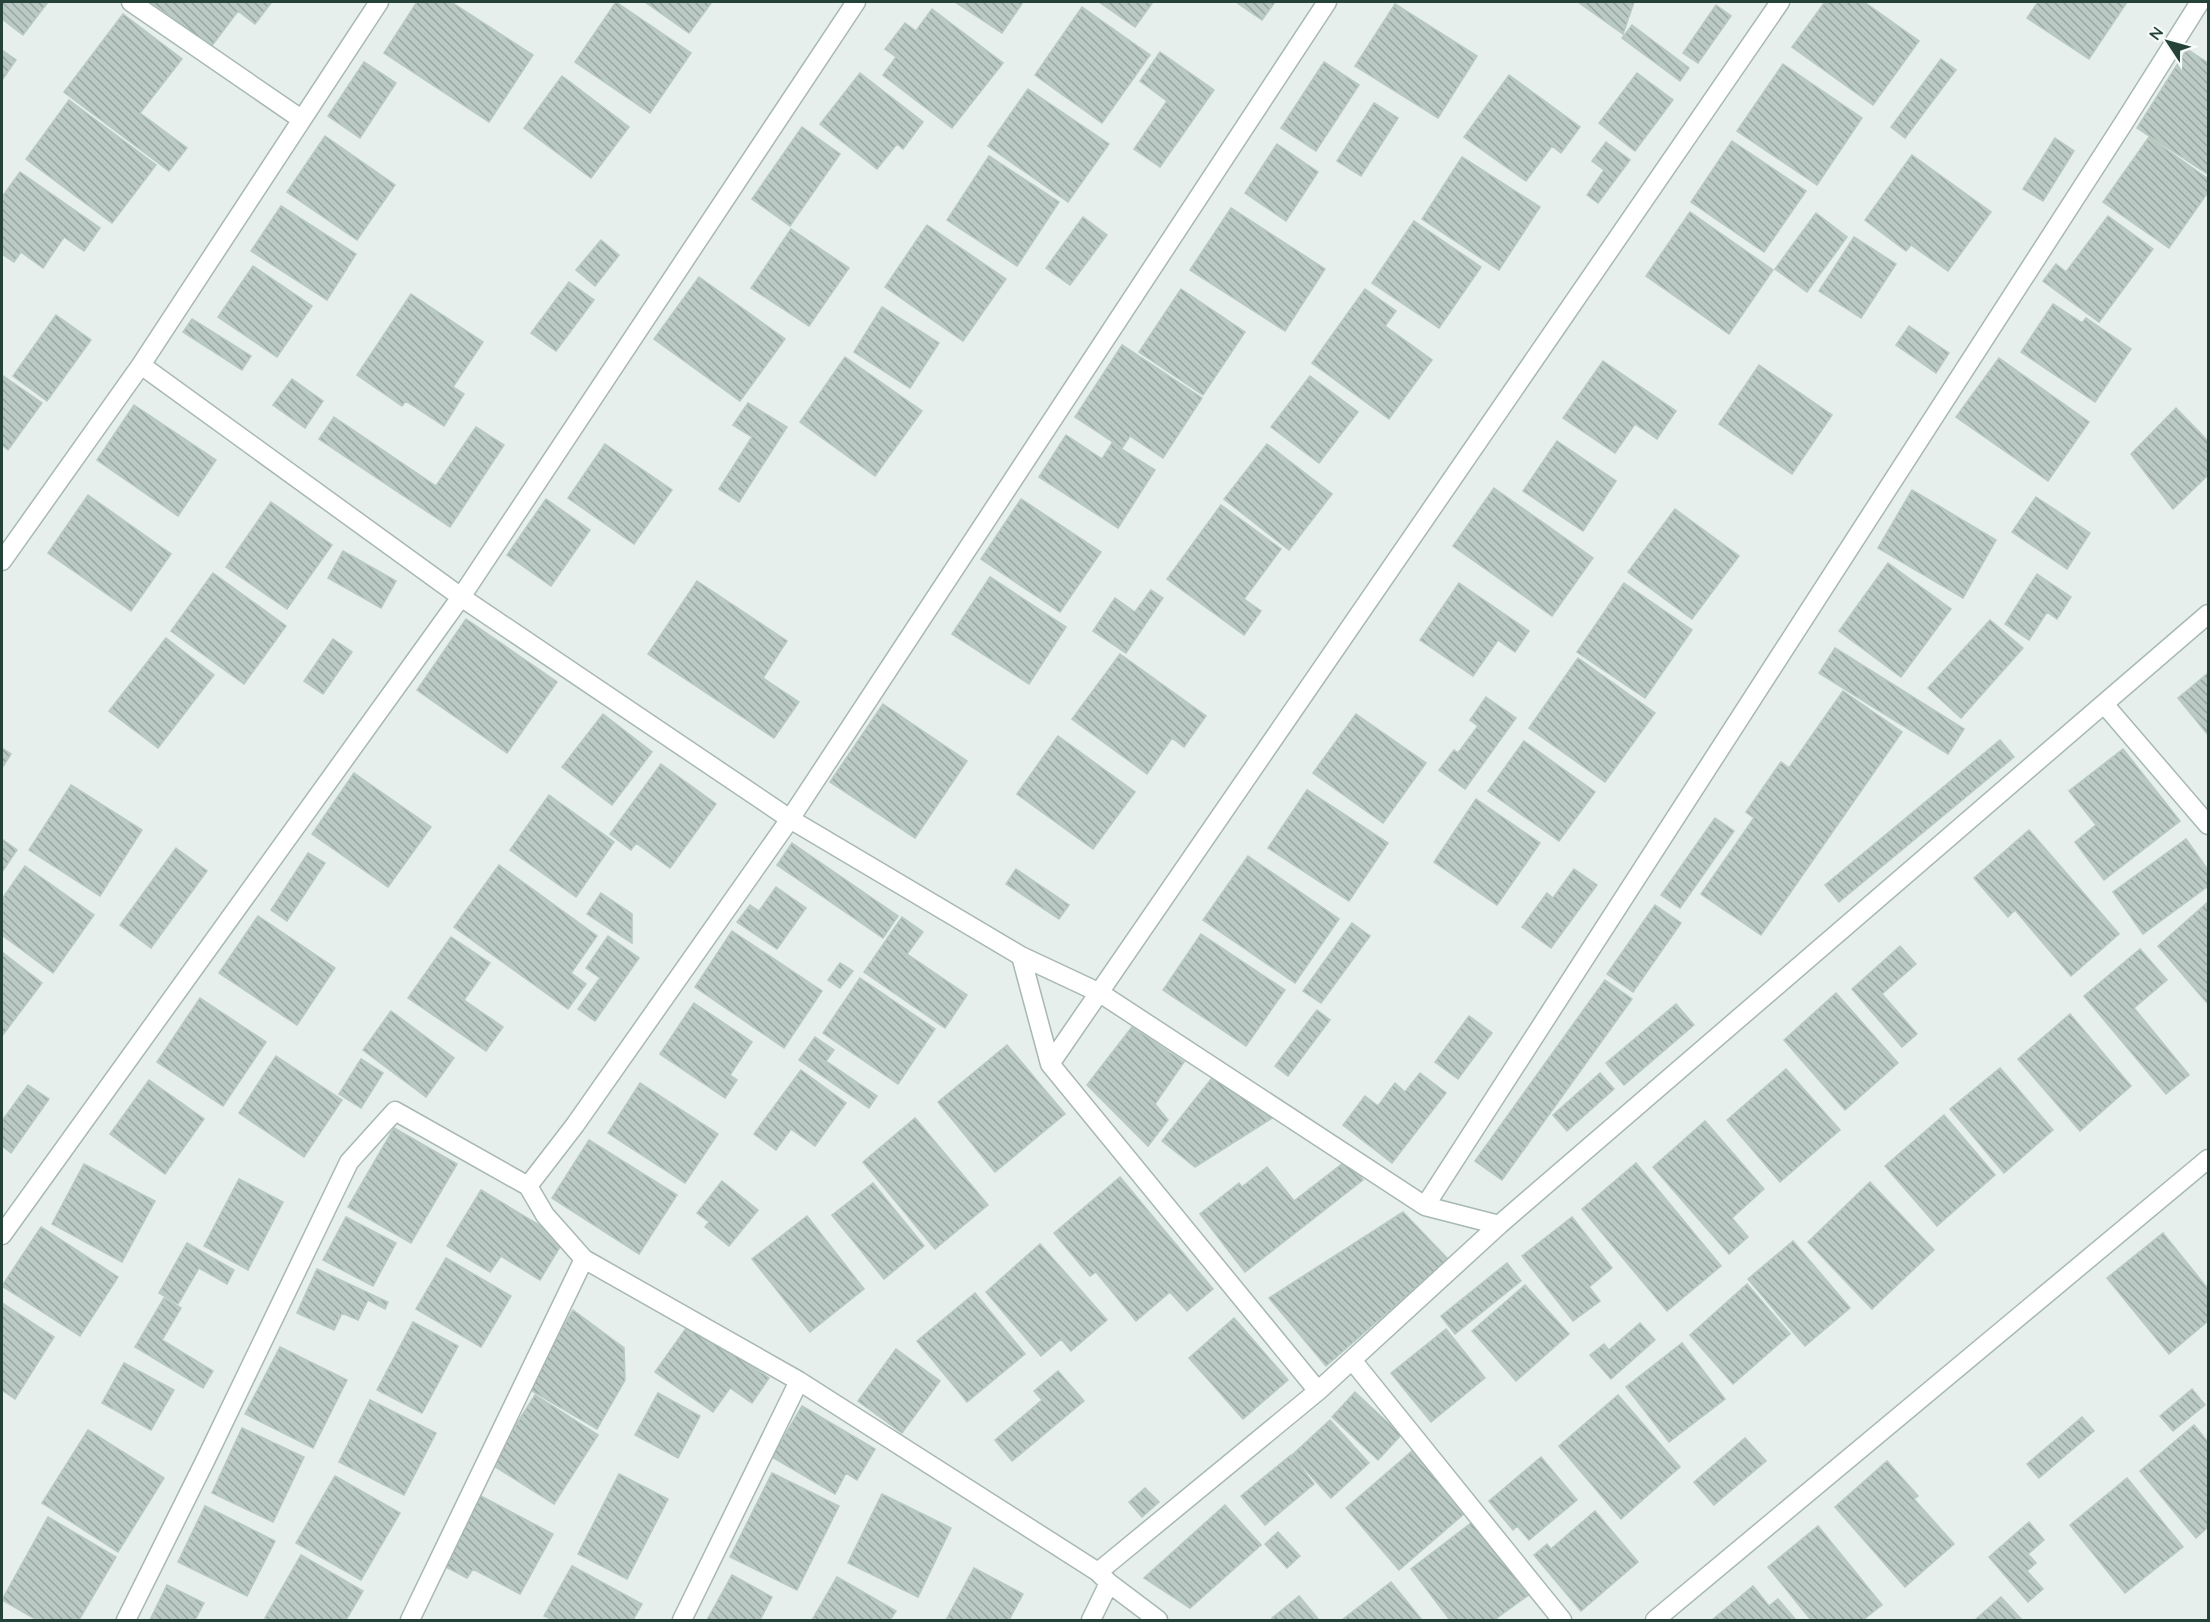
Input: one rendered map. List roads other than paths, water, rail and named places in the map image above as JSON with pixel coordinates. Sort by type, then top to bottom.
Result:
[{"type":"street","points":[[131,2],[301,119]]},
{"type":"street","points":[[2,561],[141,365],[379,2]]},
{"type":"street","points":[[2,1235],[461,597],[856,2]]},
{"type":"street","points":[[528,1186],[575,1125],[790,819],[1327,2]]},
{"type":"street","points":[[1050,1064],[1780,2]]},
{"type":"street","points":[[1425,1206],[2200,2]]},
{"type":"street","points":[[141,365],[461,597],[790,819],[1021,956],[1100,993],[1425,1206],[1499,1225]]},
{"type":"street","points":[[1091,1620],[1104,1578],[1318,1391],[1499,1225],[2208,614]]},
{"type":"street","points":[[2104,704],[2208,825]]},
{"type":"street","points":[[1021,956],[1050,1064],[1318,1391]]},
{"type":"street","points":[[126,1620],[206,1461],[349,1162],[395,1111],[528,1186],[545,1215],[584,1259],[799,1382],[1104,1578],[1158,1620]]},
{"type":"street","points":[[1655,1620],[2208,1159]]},
{"type":"street","points":[[410,1620],[584,1259]]},
{"type":"street","points":[[1352,1360],[1562,1620]]},
{"type":"street","points":[[682,1620],[799,1382]]}]
